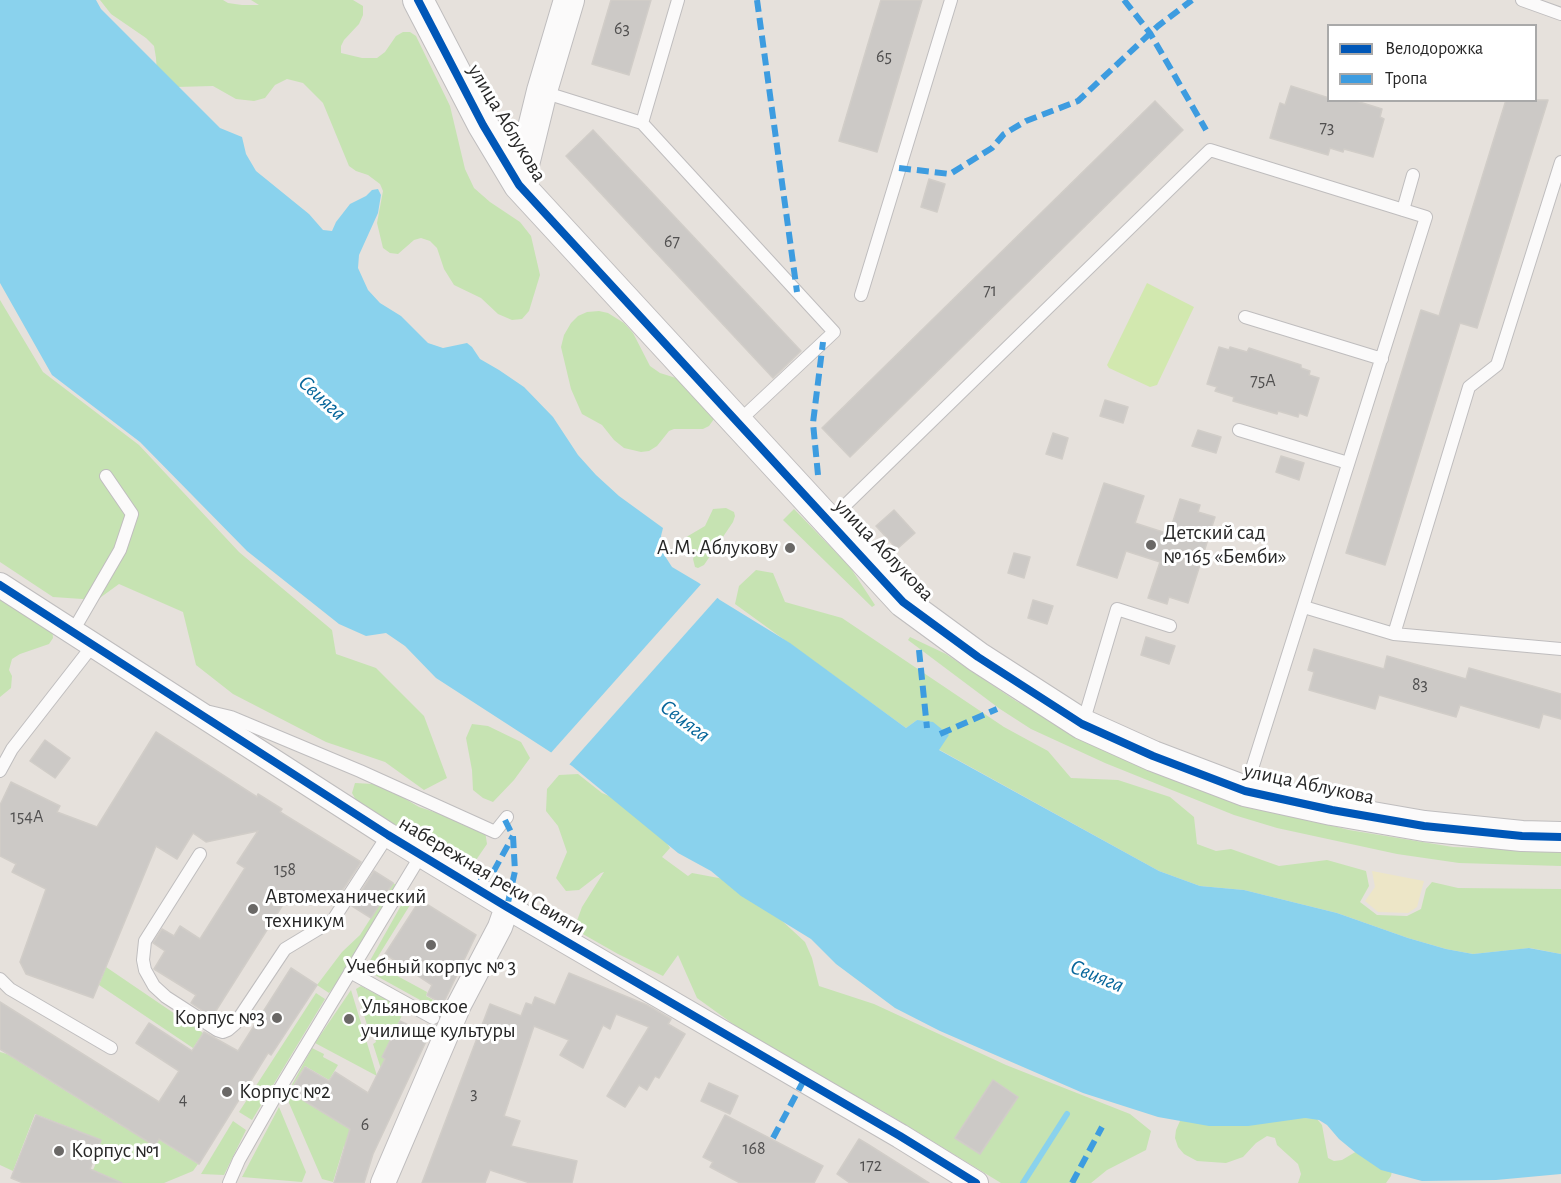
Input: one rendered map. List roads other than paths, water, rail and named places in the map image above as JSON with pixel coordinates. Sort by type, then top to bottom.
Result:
[{"type":"street","name":"улица Аблукова","points":[[418,0],[483,124],[519,185],[739,421],[903,602],[978,657],[1082,724],[1153,756],[1245,791],[1332,810],[1424,825],[1522,836],[1561,837]]},
{"type":"street","points":[[519,185],[542,91],[569,0]]},
{"type":"street","name":"набережная реки Свияги","points":[[0,585],[388,835],[976,1183]]},
{"type":"street","points":[[383,1183],[459,1005],[500,927],[507,907]]},
{"type":"lane","points":[[642,123],[678,0]]},
{"type":"lane","points":[[861,295],[951,0]]},
{"type":"lane","points":[[1522,0],[1561,14]]},
{"type":"lane","points":[[542,91],[642,123],[834,332],[739,421]]},
{"type":"lane","points":[[829,521],[1210,150],[1426,217],[1245,791]]},
{"type":"lane","points":[[1394,634],[1469,387],[1497,364],[1561,162]]},
{"type":"lane","points":[[1403,210],[1413,175]]},
{"type":"lane","points":[[1245,317],[1382,359]]},
{"type":"lane","points":[[1239,430],[1348,463]]},
{"type":"lane","points":[[73,631],[120,550],[132,514],[106,476]]},
{"type":"lane","points":[[1304,607],[1394,634],[1561,649]]},
{"type":"lane","points":[[1082,724],[1117,609],[1170,626]]},
{"type":"lane","points":[[0,771],[12,749],[93,645]]},
{"type":"lane","points":[[188,707],[231,717],[360,771],[495,832],[507,817]]},
{"type":"lane","points":[[200,854],[145,941],[143,960],[145,970],[154,986],[166,997],[223,1032],[236,1024],[285,949],[333,920],[388,835]]},
{"type":"lane","points":[[229,1183],[239,1160],[279,1090],[421,855]]},
{"type":"lane","points":[[350,972],[433,1018]]},
{"type":"lane","points":[[0,980],[10,989],[111,1048]]},
{"type":"water","name":"Свияга","points":[[0,0],[96,0],[101,9],[220,128],[242,137],[246,154],[256,171],[309,214],[323,230],[332,231],[350,204],[366,196],[372,190],[378,189],[381,195],[378,213],[359,255],[358,268],[368,290],[380,303],[401,316],[428,343],[443,348],[467,343],[480,359],[524,387],[553,417],[578,455],[596,475],[619,496],[663,528],[661,536],[663,553],[672,567],[790,643],[906,728],[917,720],[933,722],[949,735],[939,750],[1159,871],[1200,886],[1244,890],[1337,913],[1446,949],[1473,954],[1529,948],[1561,954],[1561,1174],[1496,1180],[1422,1181],[1381,1170],[1356,1153],[1319,1120],[1305,1118],[1248,1126],[1209,1126],[1158,1117],[1083,1093],[940,1031],[895,1008],[836,964],[811,939],[741,896],[711,871],[678,853],[572,766],[436,678],[405,646],[386,633],[366,636],[339,624],[247,551],[140,442],[52,375],[0,283]]},
{"type":"waterway","points":[[1023,1183],[1067,1114]]},
{"type":"place","name":"Детский сад № 165 «Бемби»","points":[[1151,545]]},
{"type":"place","name":"А.М. Аблукову","points":[[790,548]]},
{"type":"place","name":"Автомеханический техникум","points":[[253,909]]},
{"type":"place","name":"Учебный корпус № 3","points":[[431,945]]},
{"type":"place","name":"Корпус №3","points":[[277,1018]]},
{"type":"place","name":"Ульяновское училище культуры","points":[[349,1019]]},
{"type":"place","name":"Корпус №2","points":[[227,1092]]},
{"type":"place","name":"Корпус №1","points":[[59,1151]]}]
